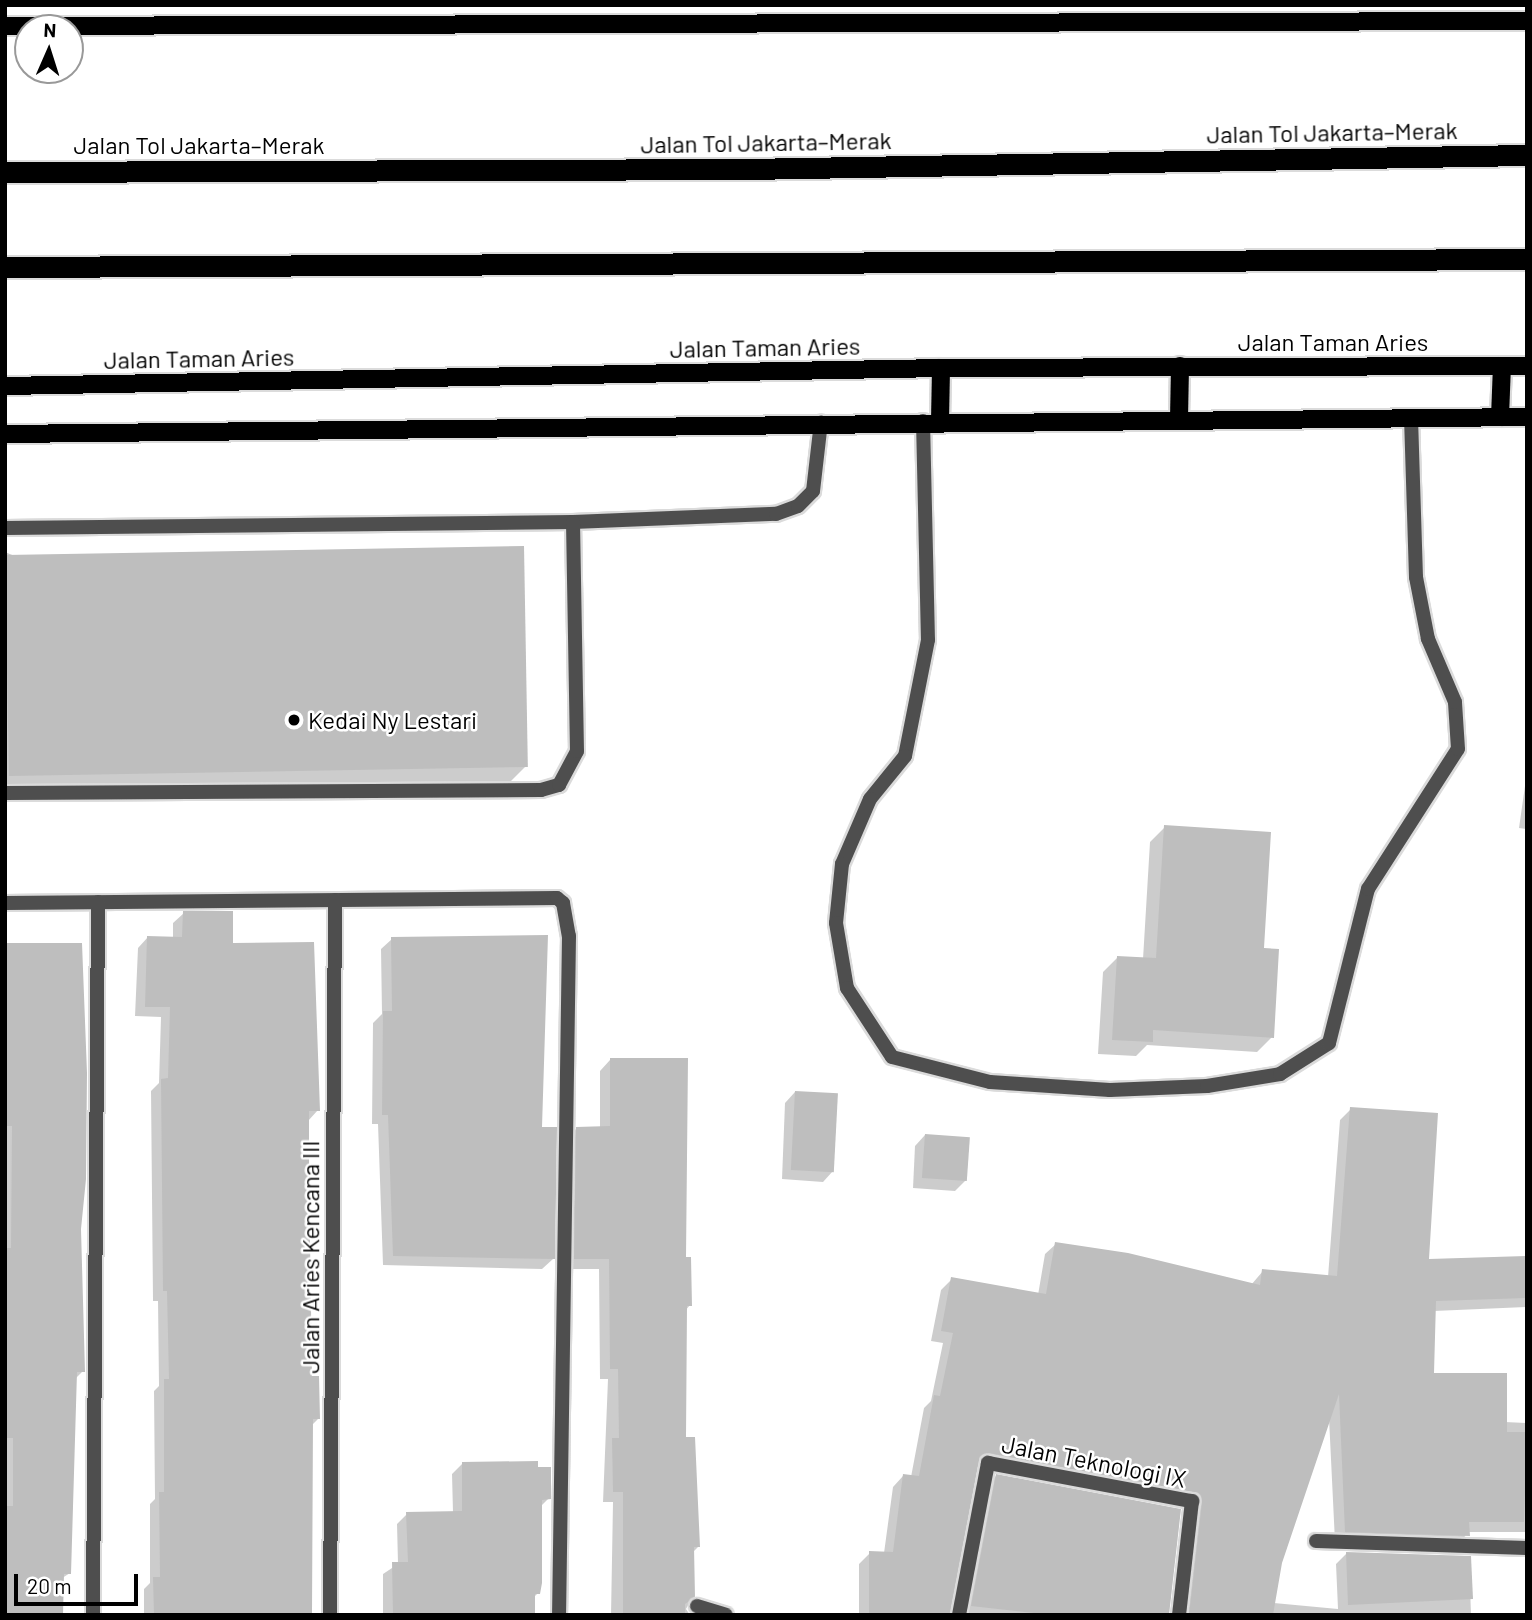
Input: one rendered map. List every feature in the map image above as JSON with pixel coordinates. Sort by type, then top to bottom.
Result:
[{"type":"highway","name":"Jalan Tol Jakarta–Merak","points":[[5,172],[747,169],[1527,155]]},
{"type":"highway","points":[[5,267],[1527,259]]},
{"type":"main road","points":[[5,26],[1527,21]]},
{"type":"main road","points":[[1179,419],[1180,366]]},
{"type":"main road","points":[[1500,417],[1502,366]]},
{"type":"main road","name":"Jalan Taman Aries","points":[[5,386],[941,368],[1527,366]]},
{"type":"main road","points":[[932,421],[941,368]]},
{"type":"main road","points":[[5,434],[821,422],[1527,417]]},
{"type":"street","points":[[932,421],[928,640],[905,756],[870,799],[842,864],[836,923],[847,988],[892,1057],[990,1082],[1110,1090],[1207,1086],[1280,1074],[1329,1043],[1368,889],[1458,749],[1455,702],[1428,639],[1416,577],[1411,418]]},
{"type":"street","points":[[5,528],[573,522],[776,514],[798,506],[813,491],[821,422]]},
{"type":"street","points":[[5,793],[541,790],[559,785],[577,751],[573,522]]},
{"type":"street","points":[[5,903],[557,898],[568,911],[559,1615]]},
{"type":"street","name":"Jalan Aries Kencana III","points":[[330,1615],[335,900]]},
{"type":"street","points":[[93,1615],[98,902]]},
{"type":"street","name":"Jalan Teknologi IX","points":[[959,1615],[988,1463],[1192,1501],[1180,1615]]},
{"type":"street","points":[[1316,1541],[1527,1548]]},
{"type":"street","points":[[697,1606],[726,1615]]},
{"type":"building","points":[[524,546],[528,767],[9,776],[5,555]]},
{"type":"building","points":[[1164,825],[1271,832],[1264,948],[1279,949],[1274,1038],[1153,1030],[1153,1042],[1112,1040],[1117,956],[1156,958]]},
{"type":"building","points":[[183,911],[233,911],[233,943],[314,942],[320,1111],[309,1111],[309,1172],[312,1376],[319,1376],[320,1419],[313,1419],[312,1615],[154,1615],[153,1577],[160,1577],[159,1492],[164,1492],[164,1379],[169,1379],[167,1291],[163,1291],[161,1079],[168,1078],[170,1007],[145,1007],[147,936],[182,937]]},
{"type":"building","points":[[548,935],[542,1127],[557,1127],[555,1259],[393,1256],[388,1115],[382,1115],[383,1011],[392,1011],[391,937]]},
{"type":"building","points":[[5,943],[82,943],[87,1073],[86,1179],[81,1229],[85,1372],[77,1372],[71,1574],[64,1574],[63,1615],[5,1615],[5,1506],[13,1506],[13,1438],[5,1438],[5,1248],[11,1248],[12,1126],[5,1126]]},
{"type":"building","points":[[610,1058],[688,1058],[686,1257],[691,1257],[692,1306],[687,1306],[686,1437],[695,1437],[700,1547],[694,1547],[695,1597],[685,1604],[685,1615],[623,1615],[623,1492],[613,1492],[612,1438],[619,1438],[618,1369],[610,1369],[609,1259],[574,1259],[576,1127],[610,1126]]},
{"type":"building","points":[[795,1091],[838,1093],[834,1172],[791,1170]]},
{"type":"building","points":[[1350,1107],[1438,1113],[1429,1259],[1527,1256],[1527,1298],[1436,1301],[1434,1373],[1507,1373],[1507,1432],[1527,1432],[1524,1522],[1469,1522],[1470,1536],[1345,1532],[1339,1394],[1282,1563],[1273,1615],[1189,1615],[1202,1502],[1198,1493],[989,1453],[979,1461],[950,1615],[869,1615],[869,1551],[893,1552],[903,1474],[919,1476],[934,1395],[940,1396],[953,1333],[941,1331],[951,1277],[1046,1294],[1055,1242],[1128,1253],[1260,1285],[1262,1269],[1337,1276]]},
{"type":"building","points":[[925,1134],[970,1137],[967,1181],[922,1178]]},
{"type":"building","points":[[538,1461],[538,1467],[551,1467],[551,1499],[542,1500],[542,1583],[540,1594],[535,1594],[535,1615],[393,1615],[392,1562],[408,1562],[406,1512],[462,1511],[462,1462]]},
{"type":"building","points":[[996,1474],[1181,1509],[1169,1615],[1052,1615],[971,1606]]},
{"type":"building","points":[[1346,1552],[1471,1556],[1473,1599],[1348,1605]]},
{"type":"place","name":"Kedai Ny Lestari","points":[[294,720]]}]
